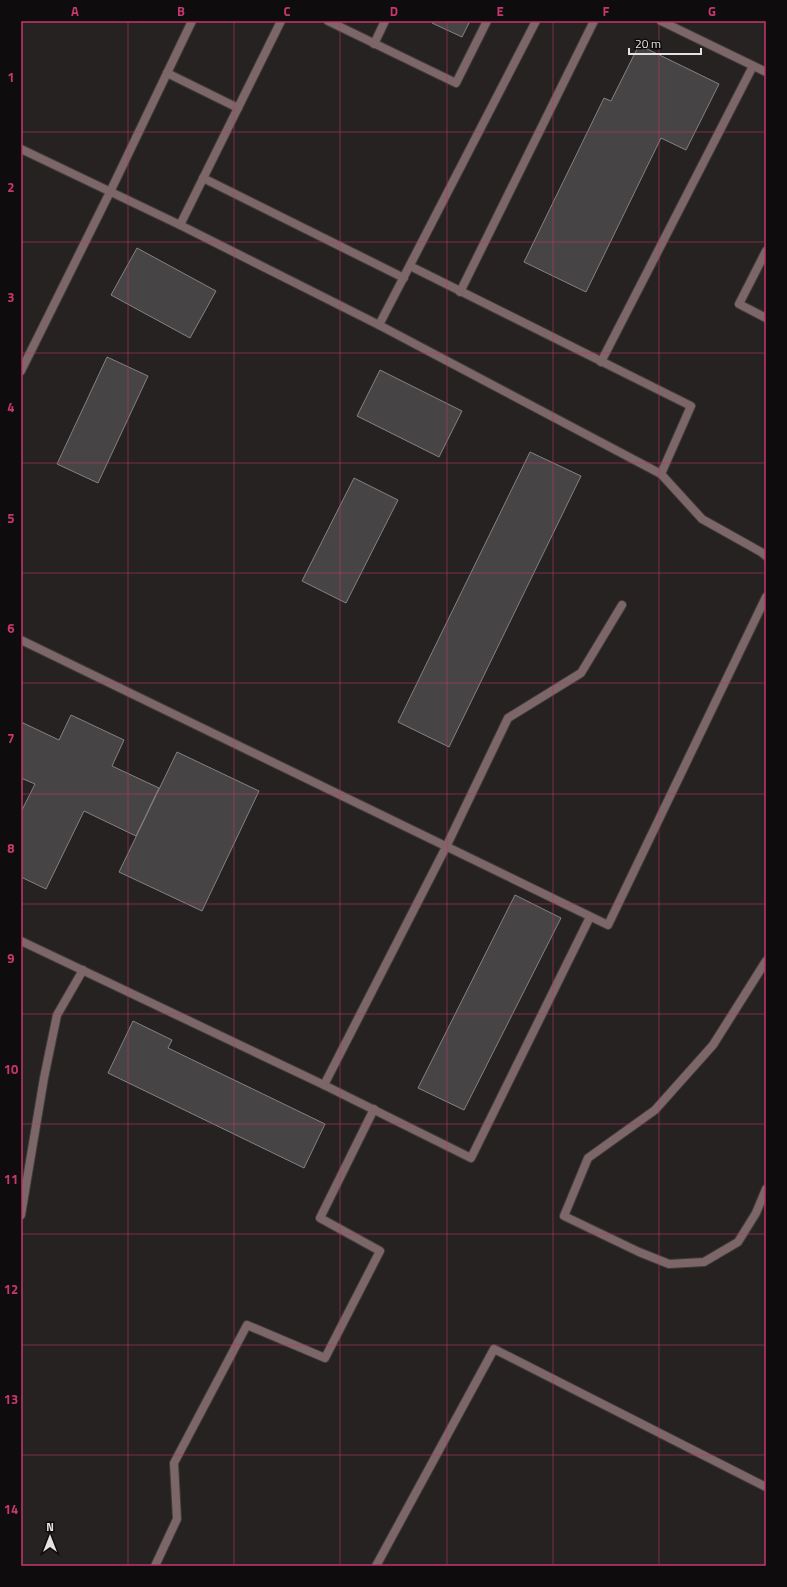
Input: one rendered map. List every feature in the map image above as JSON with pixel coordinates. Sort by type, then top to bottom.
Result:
[{"type":"lane","points":[[21,371],[110,192],[192,21]]},
{"type":"lane","points":[[180,225],[281,21]]},
{"type":"lane","points":[[328,21],[456,83],[487,21]]},
{"type":"lane","points":[[374,44],[385,21]]},
{"type":"lane","points":[[379,325],[536,21]]},
{"type":"lane","points":[[460,292],[594,21]]},
{"type":"lane","points":[[661,21],[766,72]]},
{"type":"lane","points":[[601,362],[753,66]]},
{"type":"lane","points":[[167,72],[238,108]]},
{"type":"lane","points":[[21,149],[180,225],[379,325],[661,474],[702,519],[766,556]]},
{"type":"lane","points":[[203,178],[404,278]]},
{"type":"lane","points":[[766,251],[739,304],[766,318]]},
{"type":"lane","points":[[410,266],[691,406],[661,474]]},
{"type":"lane","points":[[21,640],[608,925],[766,597]]},
{"type":"lane","points":[[324,1084],[446,847],[508,718],[581,674],[622,605]]},
{"type":"lane","points":[[21,940],[324,1084],[471,1158],[590,917]]},
{"type":"lane","points":[[766,961],[713,1044],[660,1104],[654,1110],[588,1158],[564,1216],[639,1252],[669,1264],[704,1262],[738,1242],[756,1213],[766,1189]]},
{"type":"lane","points":[[21,1216],[44,1078],[57,1014],[83,970]]},
{"type":"lane","points":[[155,1566],[177,1519],[174,1463],[247,1325],[325,1358],[380,1251],[320,1218],[374,1109]]},
{"type":"lane","points":[[376,1566],[494,1349],[766,1487]]},
{"type":"building","points":[[433,21],[470,21],[462,37],[432,23]]},
{"type":"building","points":[[639,45],[719,84],[686,150],[661,138],[586,292],[524,262],[604,98],[611,101]]},
{"type":"building","points":[[137,248],[216,291],[190,338],[111,295]]},
{"type":"building","points":[[107,357],[148,376],[98,483],[57,464]]},
{"type":"building","points":[[380,370],[462,411],[439,457],[357,416]]},
{"type":"building","points":[[530,452],[581,476],[449,747],[398,722]]},
{"type":"building","points":[[354,478],[398,500],[346,603],[302,581]]},
{"type":"building","points":[[71,715],[124,740],[112,766],[159,788],[136,836],[84,811],[46,889],[21,877],[21,812],[35,784],[21,778],[21,722],[59,740]]},
{"type":"building","points":[[177,752],[259,791],[202,911],[119,872]]},
{"type":"building","points":[[515,895],[561,918],[464,1110],[418,1088]]},
{"type":"building","points":[[133,1021],[172,1040],[168,1048],[325,1124],[304,1168],[108,1073]]}]
